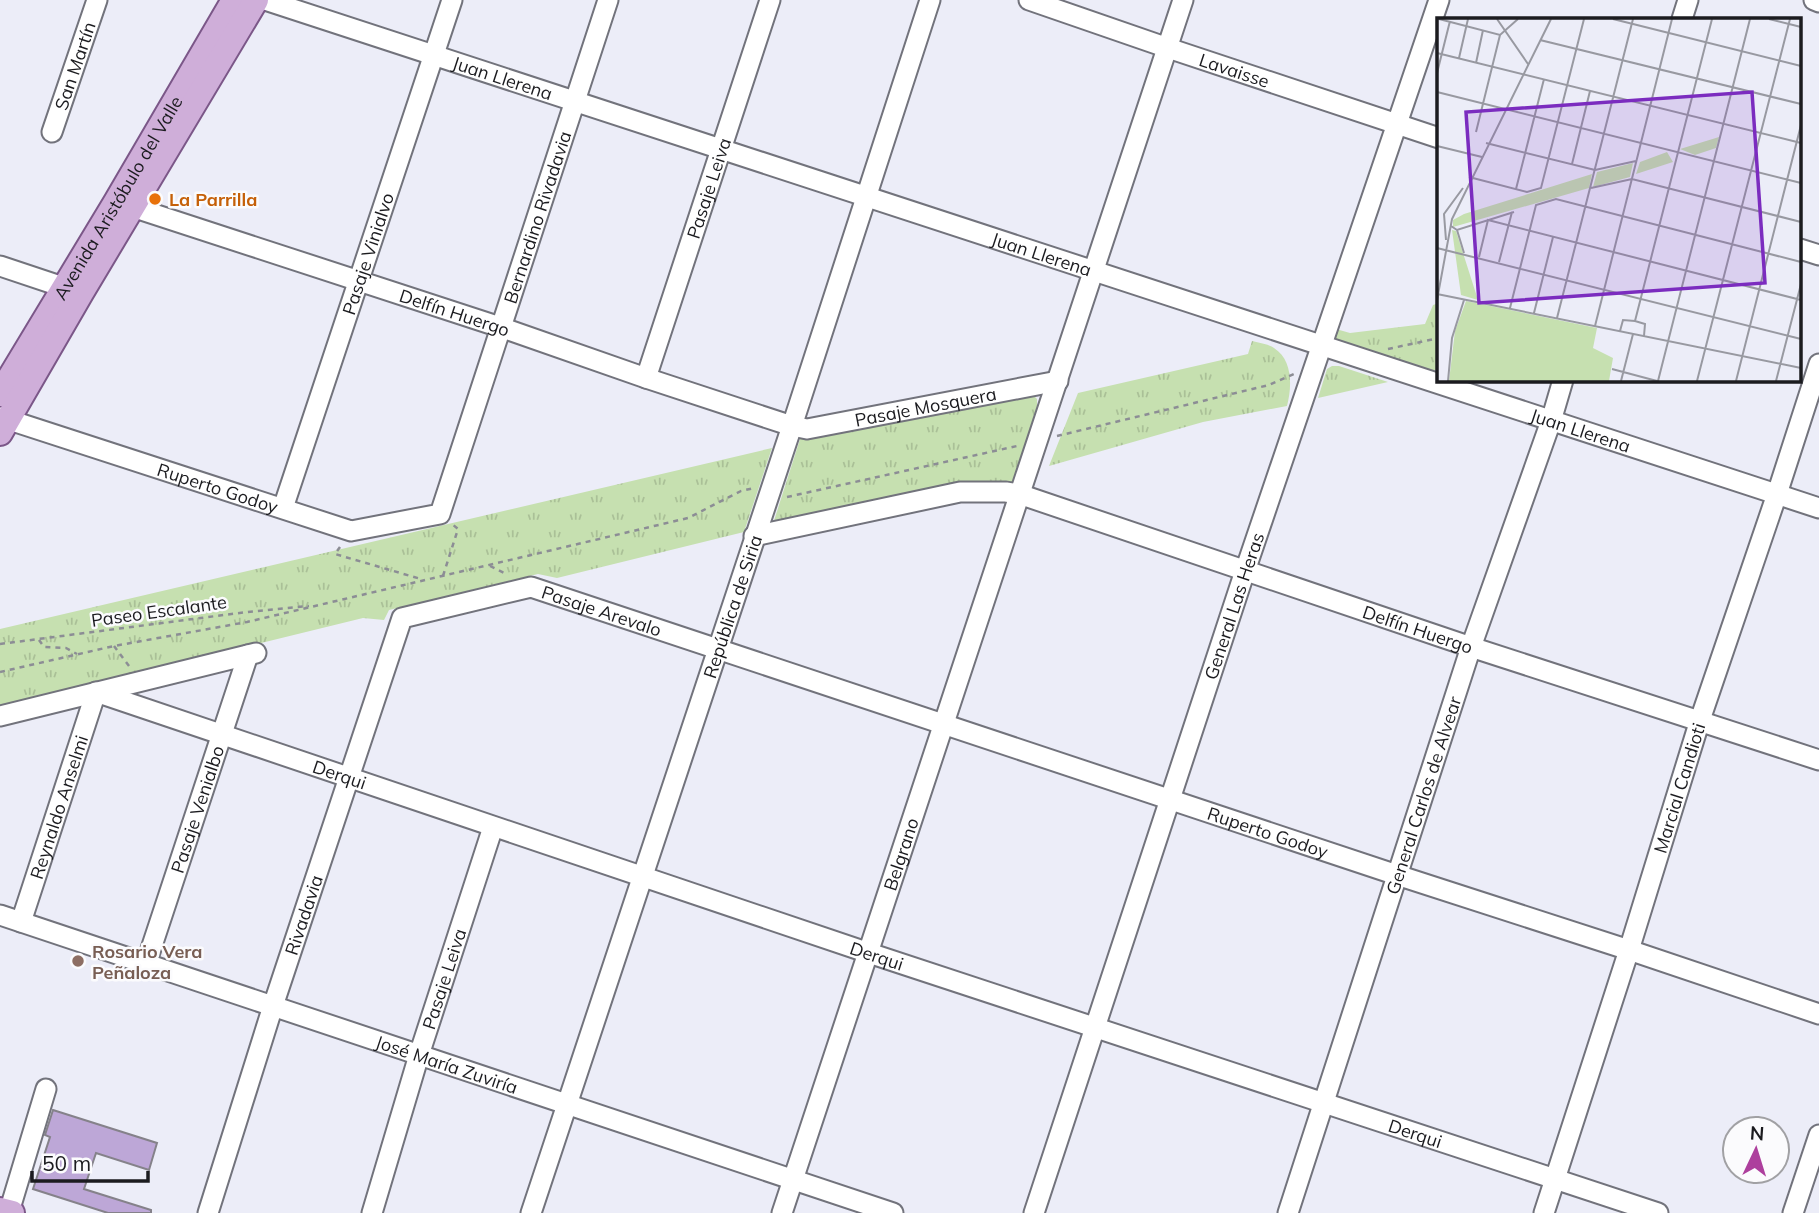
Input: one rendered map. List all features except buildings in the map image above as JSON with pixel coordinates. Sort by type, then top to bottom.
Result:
[{"type":"main road","name":"Avenida Aristóbulo del Valle","points":[[125,204],[234,0]]},
{"type":"main road","name":"Avenida Aristóbulo del Valle","points":[[2,423],[73,290],[256,0]]},
{"type":"main road","name":"Avenida Aristóbulo del Valle","points":[[0,394],[73,290]]},
{"type":"main road","points":[[0,1210],[10,1213]]},
{"type":"street","name":"San Martín","points":[[52,132],[97,0]]},
{"type":"street","name":"Juan Llerena","points":[[265,0],[1819,508]]},
{"type":"street","name":"Pasaje Vinialvo","points":[[283,508],[452,0]]},
{"type":"street","name":"Bernardino Rivadavia","points":[[440,514],[608,0]]},
{"type":"street","name":"Pasaje Leiva","points":[[646,378],[771,0]]},
{"type":"street","name":"República de Siria","points":[[531,1213],[930,0]]},
{"type":"street","name":"Lavaisse","points":[[1028,0],[1437,137]]},
{"type":"street","name":"Belgrano","points":[[782,1213],[1183,0]]},
{"type":"street","name":"General Las Heras","points":[[1034,1213],[1314,364],[1439,0]]},
{"type":"street","points":[[1682,18],[1688,0]]},
{"type":"street","name":"Delfín Huergo","points":[[125,204],[792,426]]},
{"type":"street","points":[[1801,249],[1819,255]]},
{"type":"street","points":[[0,266],[73,290]]},
{"type":"street","name":"Marcial Candioti","points":[[1545,1213],[1700,720],[1819,364]]},
{"type":"street","name":"Pasaje Mosquera","points":[[792,426],[807,429],[1058,381]]},
{"type":"street","name":"General Carlos de Alvear","points":[[1288,1213],[1471,647],[1562,382]]},
{"type":"street","name":"Ruperto Godoy","points":[[2,423],[351,531],[440,514]]},
{"type":"street","points":[[754,536],[960,492],[1006,492],[1019,495]]},
{"type":"street","name":"Delfín Huergo","points":[[1019,495],[1471,647],[1819,760]]},
{"type":"street","name":"Pasaje Arevalo","points":[[402,618],[531,587],[717,649]]},
{"type":"street","name":"Rivadavia","points":[[208,1213],[273,1006],[402,618]]},
{"type":"street","name":"Ruperto Godoy","points":[[717,649],[1819,1014]]},
{"type":"street","name":"Pasaje Venialbo","points":[[140,682],[254,653],[221,734],[146,964]]},
{"type":"street","points":[[0,716],[140,682]]},
{"type":"street","name":"Derqui","points":[[96,692],[869,953],[1658,1213]]},
{"type":"street","name":"Reynaldo Anselmi","points":[[21,922],[96,692]]},
{"type":"street","name":"Pasaje Leiva","points":[[372,1213],[419,1055],[493,827]]},
{"type":"street","name":"José María Zuviría","points":[[0,915],[893,1213]]},
{"type":"street","points":[[10,1213],[46,1089]]},
{"type":"street","points":[[1793,1213],[1819,1135]]},
{"type":"path","points":[[1355,355],[1437,338]]},
{"type":"path","points":[[0,671],[114,646],[247,622],[688,518],[741,491],[754,488],[788,497],[1037,440],[1269,385],[1314,364]]},
{"type":"path","points":[[440,514],[458,529],[443,576]]},
{"type":"path","points":[[351,531],[335,554],[424,580]]},
{"type":"path","name":"Paseo Escalante","points":[[0,644],[321,604]]},
{"type":"path","points":[[39,640],[44,647],[66,648],[77,654]]},
{"type":"path","points":[[114,646],[140,682]]},
{"type":"green space","points":[[1437,304],[1437,370],[1431,371],[1343,344],[1335,338],[1336,329],[1350,333],[1425,324],[1433,305]]},
{"type":"green space","points":[[1252,341],[1272,347],[1285,359],[1290,374],[1287,406],[1203,422],[1049,466],[1078,393],[1248,354]]},
{"type":"green space","points":[[1332,366],[1388,382],[1318,398],[1327,369]]},
{"type":"green space","points":[[1031,393],[1037,399],[1037,406],[1012,486],[772,527],[801,436]]},
{"type":"green space","points":[[772,448],[744,532],[557,578],[538,574],[389,610],[384,620],[363,618],[0,707],[0,629]]},
{"type":"place","name":"La Parrilla","points":[[155,199]]},
{"type":"place","name":"Rosario Vera Peñaloza","points":[[78,961]]}]
